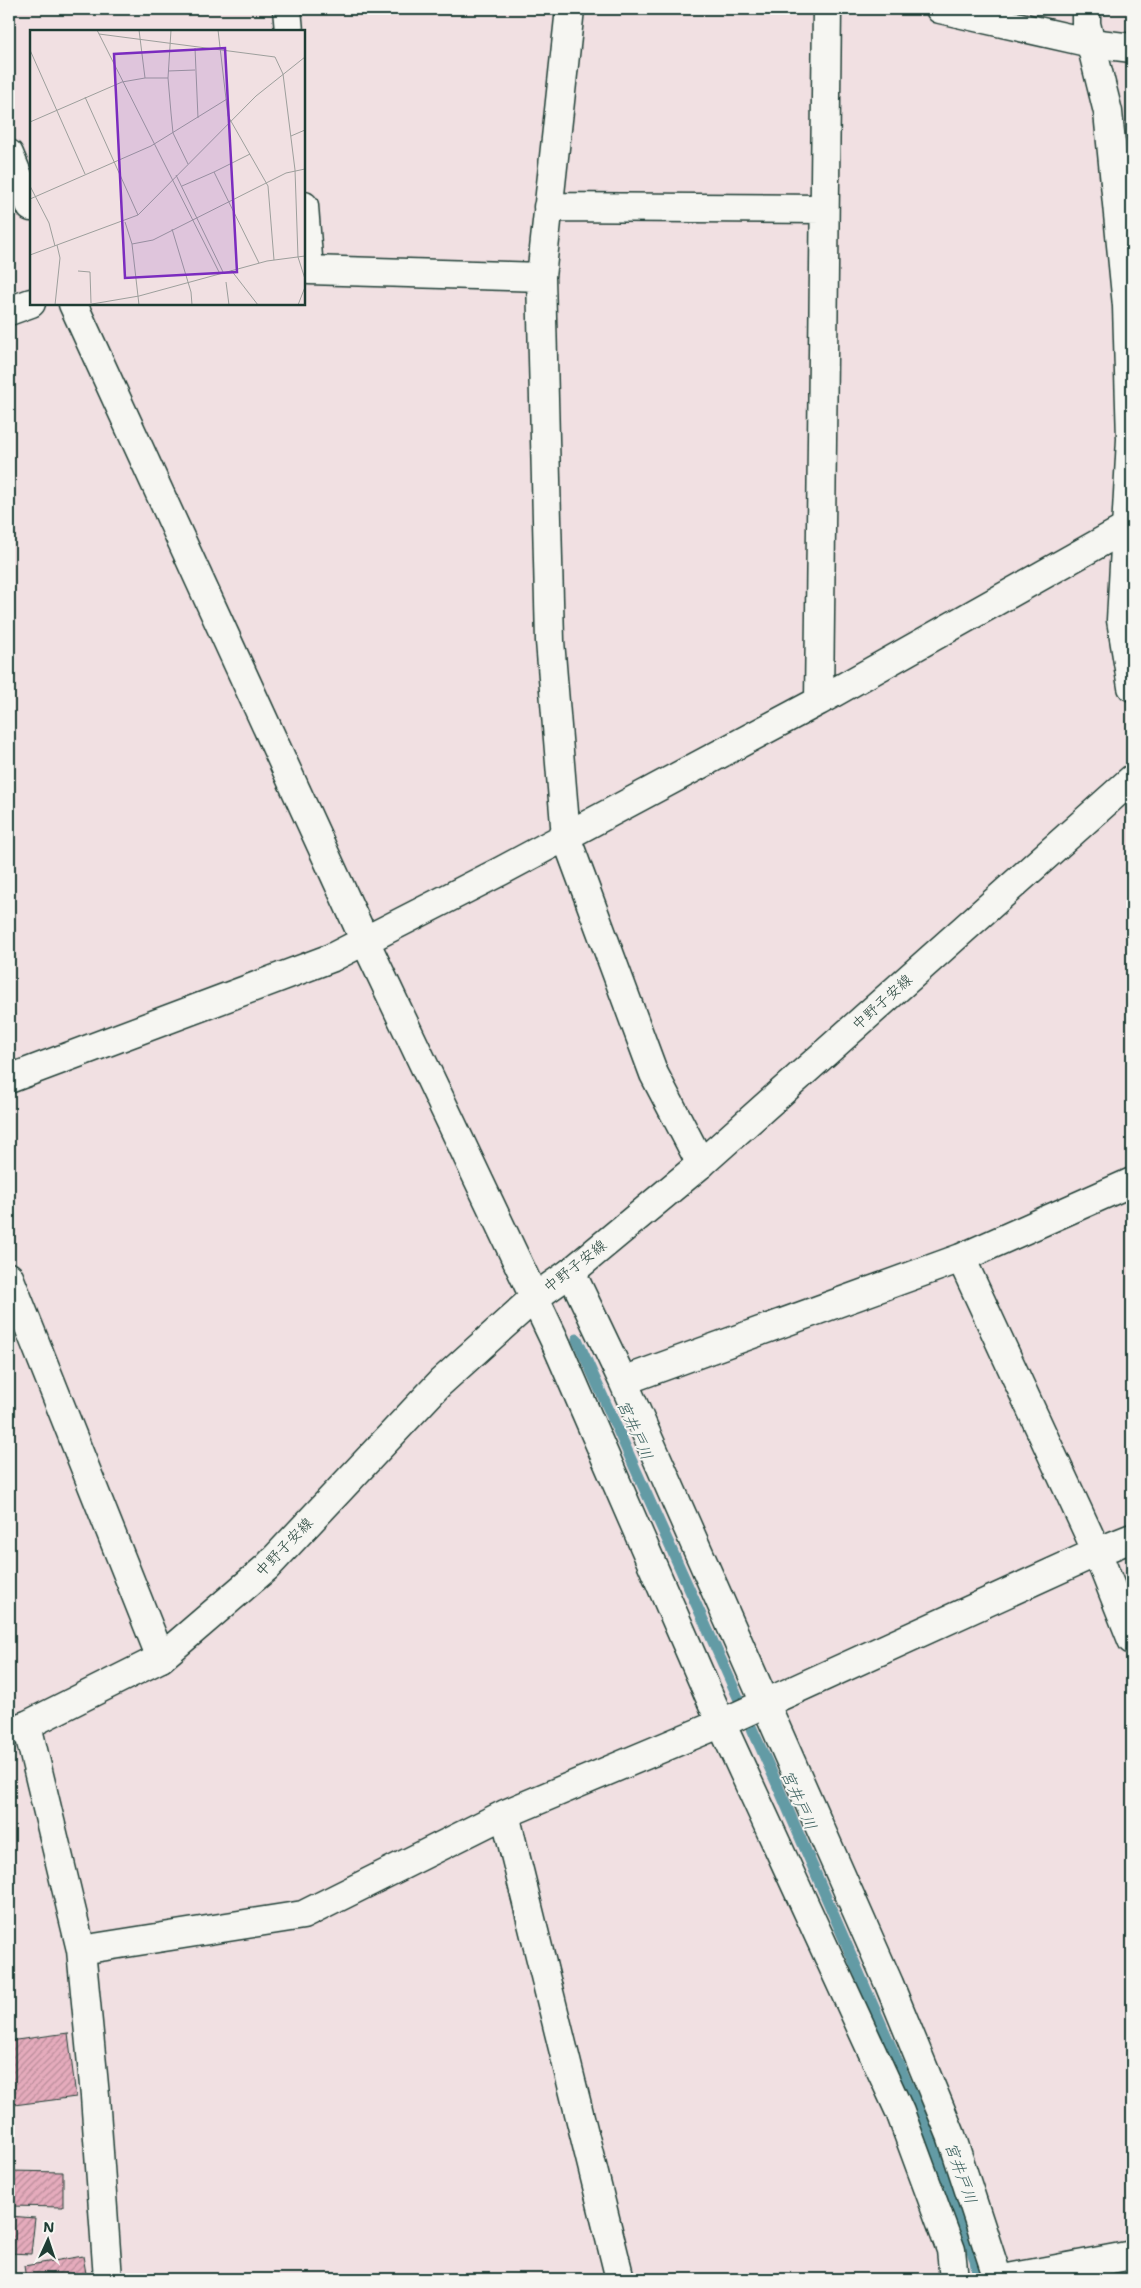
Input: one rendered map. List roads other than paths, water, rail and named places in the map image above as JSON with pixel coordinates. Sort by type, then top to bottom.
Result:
[{"type":"street","points":[[287,9],[289,30]]},
{"type":"street","points":[[570,9],[541,278],[550,641],[566,837],[654,1074],[701,1164]]},
{"type":"street","points":[[819,701],[823,484],[823,209],[827,9]]},
{"type":"street","points":[[940,9],[1091,43],[1132,48]]},
{"type":"street","points":[[1086,9],[1086,24],[1108,112],[1127,306],[1131,439],[1122,620],[1132,687]]},
{"type":"street","points":[[9,154],[30,205]]},
{"type":"street","points":[[548,207],[823,209]]},
{"type":"street","points":[[305,238],[306,270],[541,278]]},
{"type":"street","points":[[9,311],[30,303]]},
{"type":"street","points":[[72,305],[365,941],[534,1298],[722,1723],[900,2112],[951,2250],[954,2279]]},
{"type":"street","points":[[9,1080],[331,958],[566,837],[819,701],[1126,528]]},
{"type":"street","name":"中野子安線","points":[[18,1728],[161,1658],[267,1567],[440,1383],[534,1298],[571,1272],[701,1164],[1132,779]]},
{"type":"street","points":[[622,1381],[961,1258],[1132,1182]]},
{"type":"street","points":[[961,1258],[1097,1552],[1132,1640]]},
{"type":"street","points":[[571,1272],[622,1381],[763,1704],[889,1984],[952,2135],[998,2279]]},
{"type":"street","points":[[9,1277],[161,1658]]},
{"type":"street","points":[[81,1950],[303,1915],[505,1814],[722,1723],[1097,1552],[1132,1538]]},
{"type":"street","points":[[18,1728],[81,1950],[95,2096],[108,2279]]},
{"type":"street","points":[[505,1814],[620,2279]]},
{"type":"street","points":[[1003,2279],[1082,2272],[1132,2255]]},
{"type":"waterway","name":"宮井戸川","points":[[577,1339],[776,1782],[929,2134],[975,2260],[978,2279]]}]
